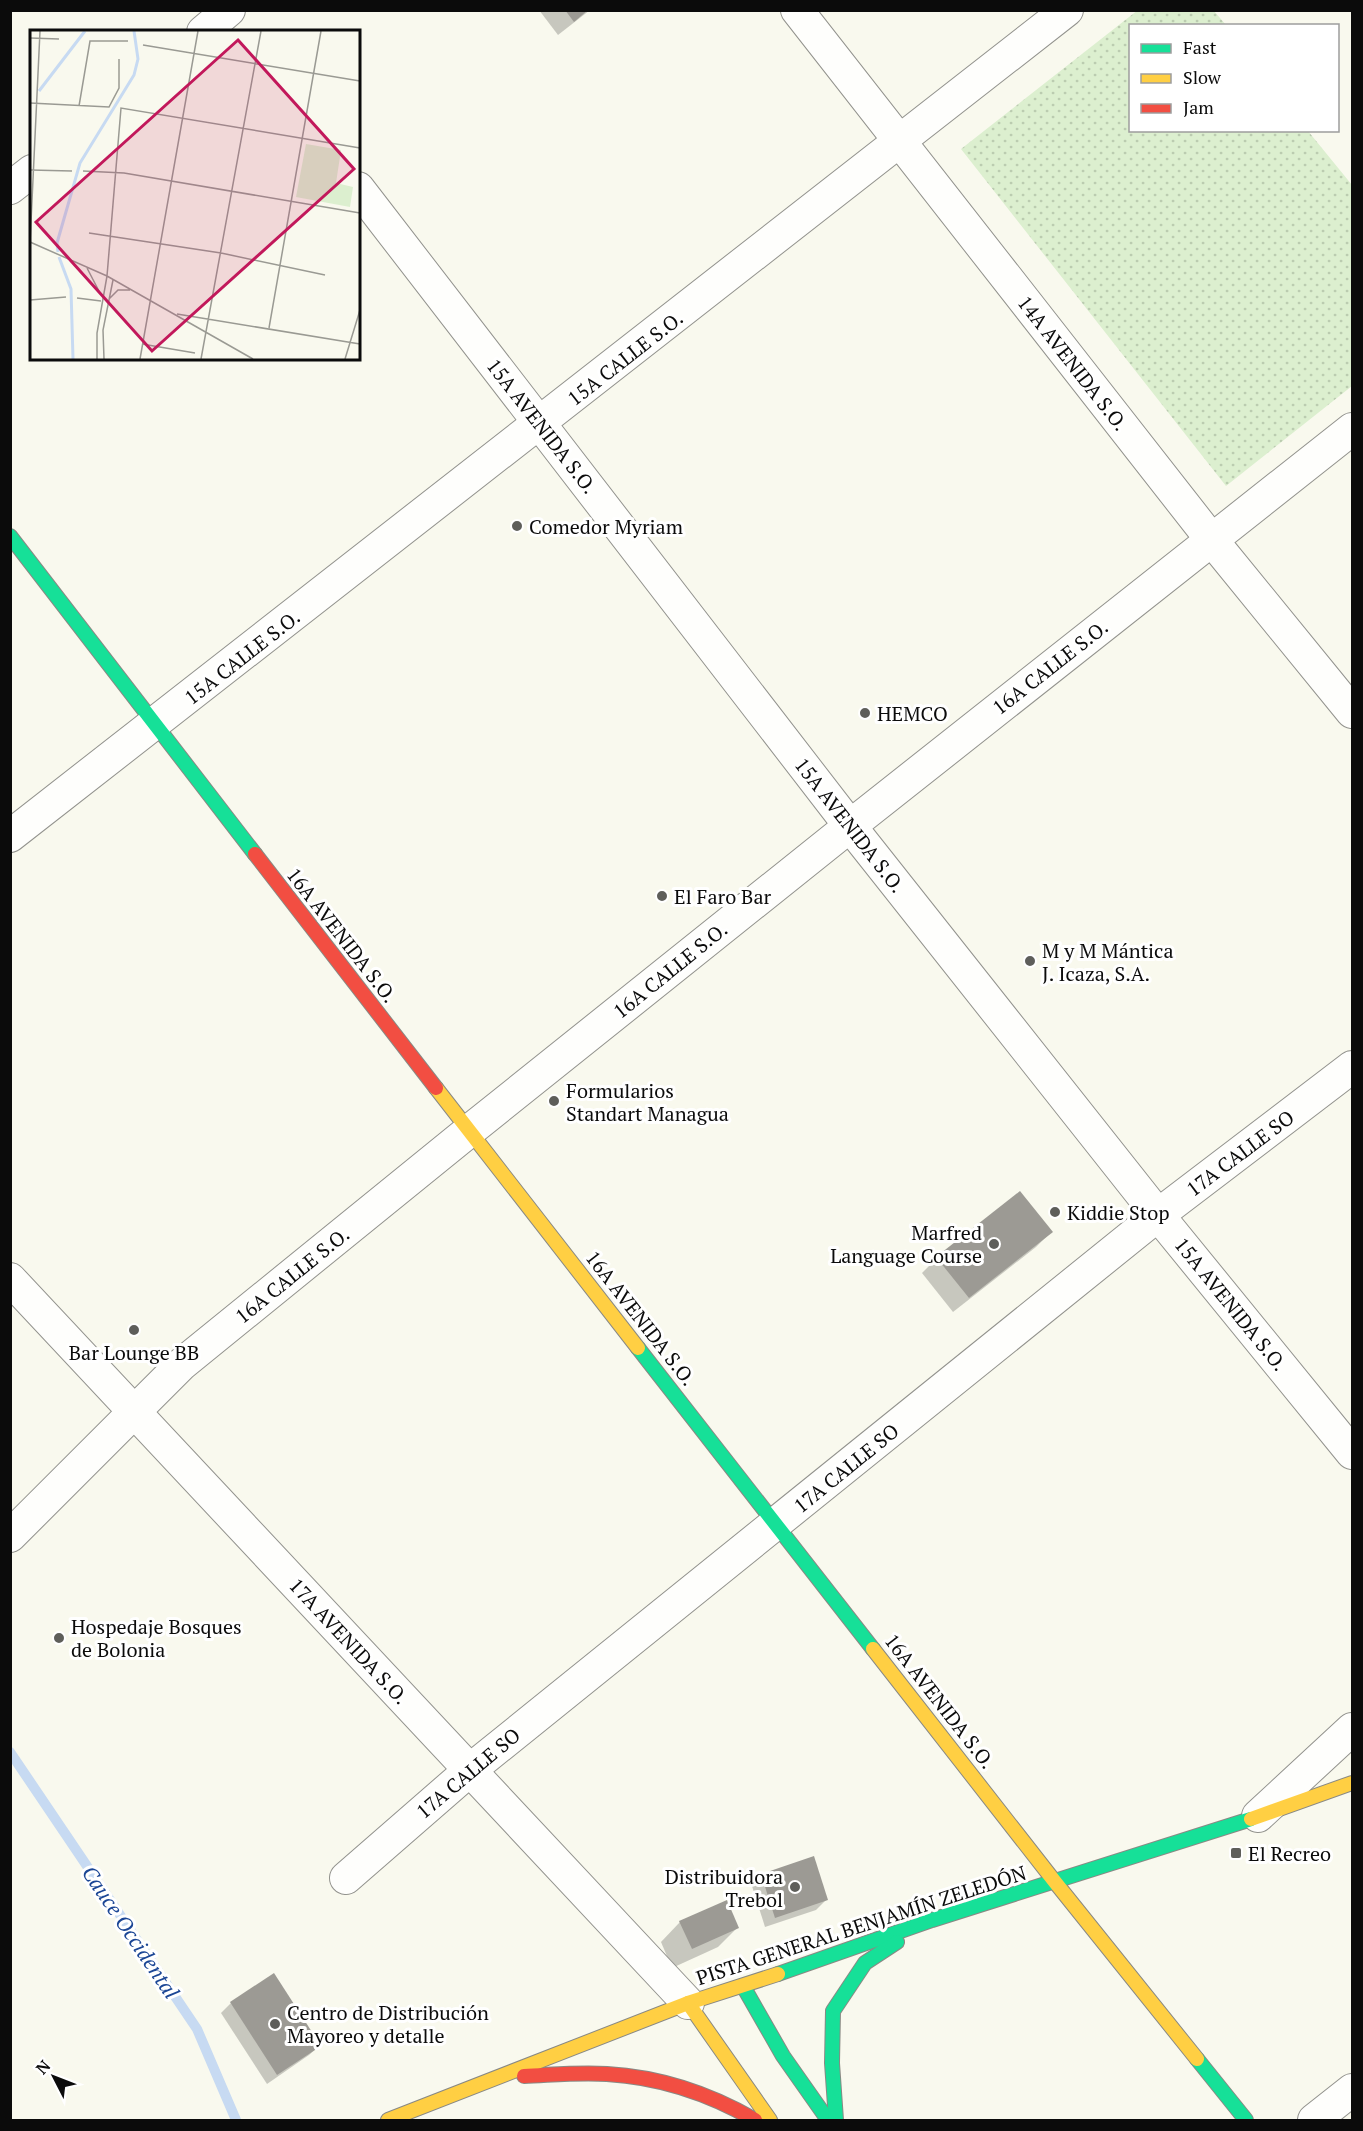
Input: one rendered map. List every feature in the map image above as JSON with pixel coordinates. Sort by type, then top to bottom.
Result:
[{"type":"street","name":"14A AVENIDA S.O.","points":[[797,10],[1211,539],[1353,712]]},
{"type":"street","name":"15A CALLE S.O.","points":[[10,836],[541,424],[1067,10]]},
{"type":"street","points":[[10,188],[30,173]]},
{"type":"street","name":"15A AVENIDA S.O.","points":[[360,191],[850,825],[1158,1215],[1353,1453]]},
{"type":"street","name":"16A CALLE S.O.","points":[[10,1536],[182,1364],[850,825],[1353,429]]},
{"type":"street","name":"16A AVENIDA S.O.","points":[[10,536],[469,1131],[778,1524],[1055,1882],[1246,2121]]},
{"type":"street","name":"17A CALLE SO","points":[[346,1878],[470,1770],[778,1524],[1158,1215],[1353,1067]]},
{"type":"street","name":"17A AVENIDA S.O.","points":[[10,1279],[688,2002]]},
{"type":"street","points":[[1258,1817],[1353,1730]]},
{"type":"street","name":"PISTA GENERAL BENJAMÍN ZELEDÓN","points":[[388,2121],[688,2002],[743,1986],[932,1920],[1258,1817],[1353,1783]]},
{"type":"street","points":[[836,2121],[832,2063],[833,2011],[865,1963],[932,1920]]},
{"type":"street","points":[[743,1986],[783,2056],[828,2121]]},
{"type":"street","points":[[688,2002],[770,2121]]},
{"type":"street","points":[[498,2077],[567,2074],[619,2076],[681,2088],[712,2098],[755,2121]]},
{"type":"street","points":[[1314,2121],[1353,2090]]},
{"type":"green space","points":[[1138,10],[1214,11],[1225,24],[1129,24],[1129,132],[1309,132],[1352,185],[1352,386],[1226,486],[961,149]]},
{"type":"building","points":[[565,10],[588,10],[574,22]]},
{"type":"building","name":"Marfred Language Course","points":[[1020,1191],[1053,1232],[969,1298],[936,1257]]},
{"type":"building","name":"Distribuidora Trebol","points":[[814,1856],[828,1900],[775,1918],[761,1874]]},
{"type":"building","points":[[727,1900],[739,1928],[692,1949],[679,1921]]},
{"type":"building","name":"Centro de Distribución Mayoreo y detalle","points":[[274,1973],[321,2046],[277,2075],[230,2002]]},
{"type":"waterway","name":"Cauce Occidental","points":[[10,1752],[197,2029],[236,2120]]},
{"type":"traffic: fast","points":[[10,536],[255,854]]},
{"type":"traffic: fast","points":[[638,1348],[873,1649]]},
{"type":"traffic: fast","points":[[778,1974],[932,1920],[1251,1819]]},
{"type":"traffic: fast","points":[[836,2120],[832,2063],[833,2011],[865,1963],[897,1942]]},
{"type":"traffic: fast","points":[[743,1986],[783,2056],[828,2120]]},
{"type":"traffic: fast","points":[[1197,2059],[1246,2120]]},
{"type":"traffic: slow","points":[[436,1088],[638,1348]]},
{"type":"traffic: slow","points":[[873,1649],[1197,2059]]},
{"type":"traffic: slow","points":[[1251,1819],[1352,1783]]},
{"type":"traffic: slow","points":[[388,2120],[688,2003],[778,1974]]},
{"type":"traffic: slow","points":[[688,2003],[770,2120]]},
{"type":"traffic: jam","points":[[255,854],[436,1088]]},
{"type":"traffic: jam","points":[[524,2076],[597,2073],[646,2079],[684,2088],[720,2102],[755,2120]]},
{"type":"place","name":"Comedor Myriam","points":[[517,526]]},
{"type":"place","name":"HEMCO","points":[[865,713]]},
{"type":"place","name":"El Faro Bar","points":[[662,896]]},
{"type":"place","name":"M y M Mántica J. Icaza, S.A.","points":[[1030,961]]},
{"type":"place","name":"Formularios Standart Managua","points":[[554,1101]]},
{"type":"place","name":"Kiddie Stop","points":[[1055,1212]]},
{"type":"place","name":"Marfred Language Course","points":[[994,1244]]},
{"type":"place","name":"Bar Lounge BB","points":[[134,1330]]},
{"type":"place","name":"Hospedaje Bosques de Bolonia","points":[[59,1638]]},
{"type":"place","name":"El Recreo","points":[[1236,1853]]},
{"type":"place","name":"Distribuidora Trebol","points":[[795,1887]]},
{"type":"place","name":"Centro de Distribución Mayoreo y detalle","points":[[275,2024]]}]
